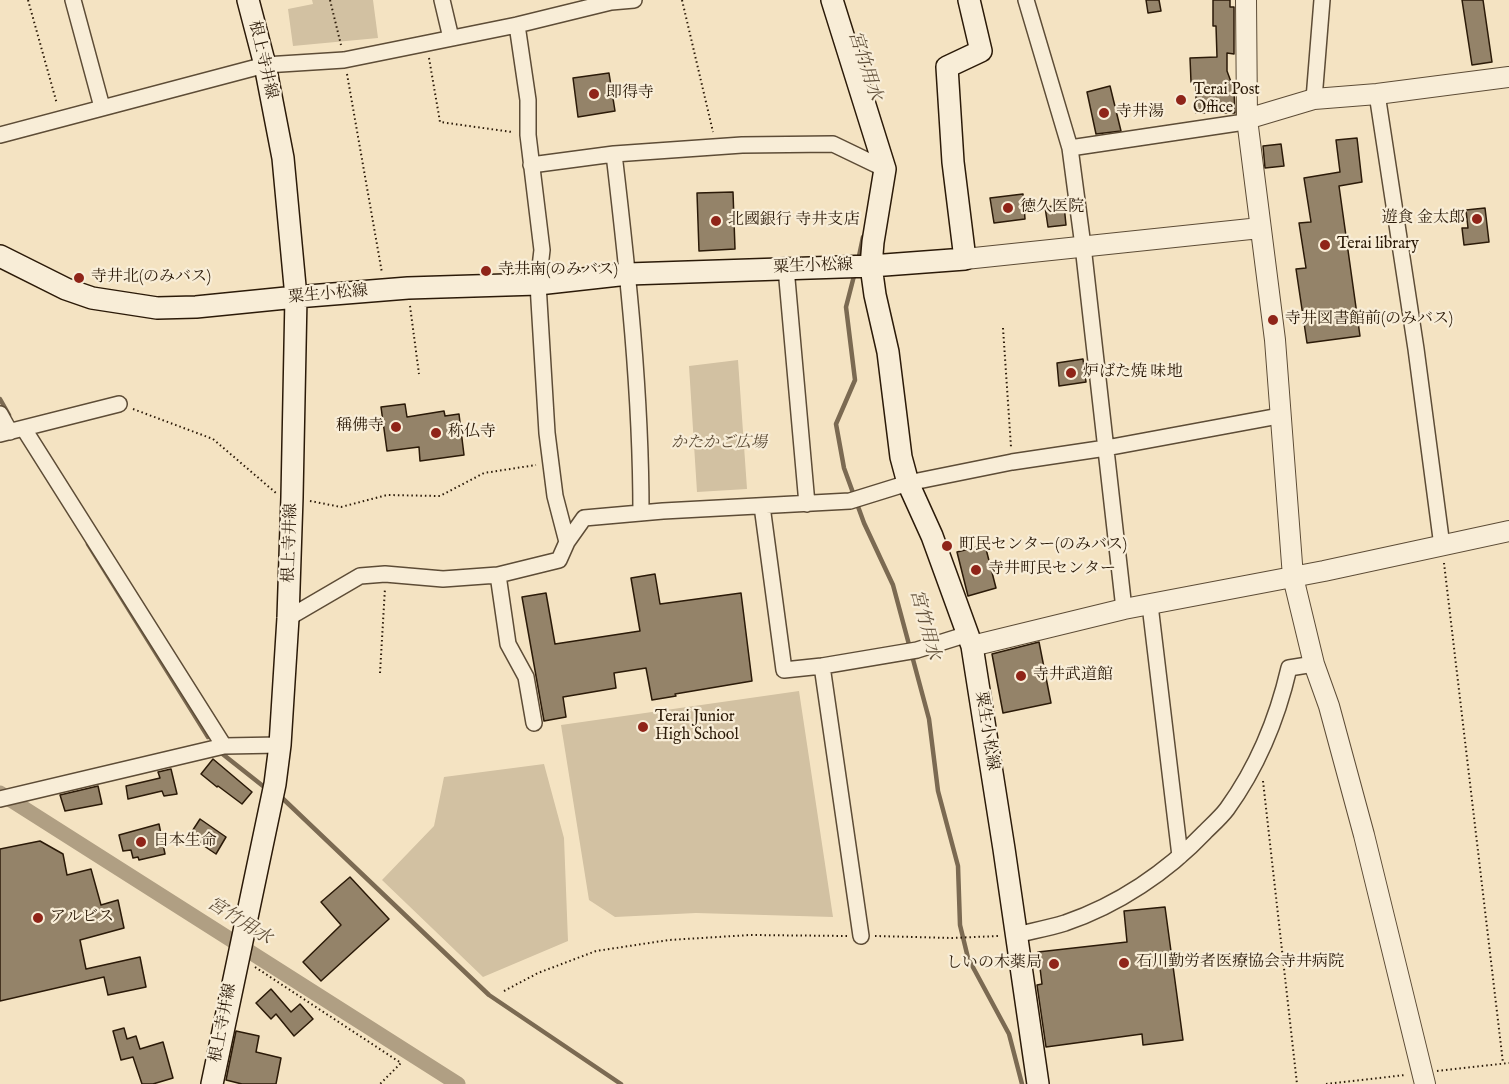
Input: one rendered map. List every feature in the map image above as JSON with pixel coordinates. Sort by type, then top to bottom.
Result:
[{"type":"main road","name":"根上寺井線","points":[[212,1084],[274,791],[280,745],[288,618],[296,297],[283,158],[265,65],[248,0]]},
{"type":"main road","points":[[832,0],[885,169],[873,242],[862,266],[965,259],[953,162],[947,67],[981,51],[969,0]]},
{"type":"main road","name":"粟生小松線","points":[[0,256],[66,289],[92,298],[157,308],[196,307],[408,288],[538,284],[628,274],[862,266],[875,295],[888,352],[901,457],[908,483],[932,536],[970,640],[1038,1084]]},
{"type":"street","points":[[73,0],[102,107]]},
{"type":"street","points":[[442,0],[451,38]]},
{"type":"street","points":[[0,135],[265,65],[344,60],[517,25],[611,1],[634,0]]},
{"type":"street","points":[[1026,0],[1070,148],[1124,609]]},
{"type":"street","points":[[1246,0],[1247,119],[1275,340],[1293,577],[1314,664],[1329,706],[1364,835],[1425,1084]]},
{"type":"street","points":[[1314,99],[1322,0]]},
{"type":"street","points":[[517,25],[528,100],[528,135],[542,250],[538,284],[547,433],[555,496],[567,543]]},
{"type":"street","points":[[1070,148],[1238,123],[1314,99],[1377,94],[1509,77]]},
{"type":"street","points":[[1377,94],[1416,349],[1442,546]]},
{"type":"street","points":[[531,165],[614,154],[716,147],[833,144],[885,169]]},
{"type":"street","points":[[614,154],[628,274],[641,456],[641,513]]},
{"type":"street","points":[[965,259],[1260,228]]},
{"type":"street","points":[[786,268],[807,504]]},
{"type":"street","points":[[11,432],[119,404]]},
{"type":"street","points":[[0,414],[224,746]]},
{"type":"street","points":[[288,618],[360,576],[386,573],[443,579],[498,575],[559,560],[567,543],[584,518],[856,500],[908,483],[1012,462],[1106,448],[1279,416]]},
{"type":"street","points":[[762,506],[784,670],[822,666],[970,640],[1293,577],[1509,531]]},
{"type":"street","points":[[498,575],[508,644],[526,677],[534,723]]},
{"type":"street","points":[[1150,605],[1180,856]]},
{"type":"street","points":[[1016,935],[1065,923],[1111,902],[1155,877],[1180,856],[1226,810],[1260,754],[1280,707],[1289,668],[1314,664]]},
{"type":"street","points":[[822,666],[861,936]]},
{"type":"street","points":[[1,798],[224,746],[280,745]]},
{"type":"path","points":[[28,0],[61,118]]},
{"type":"path","points":[[330,0],[344,60],[385,290]]},
{"type":"path","points":[[682,0],[716,147]]},
{"type":"path","points":[[426,43],[440,122],[528,135]]},
{"type":"path","points":[[408,288],[419,374]]},
{"type":"path","points":[[1003,328],[1012,462]]},
{"type":"path","points":[[119,404],[213,439],[277,495],[341,507],[387,495],[440,496],[484,472],[551,463]]},
{"type":"path","points":[[1442,546],[1503,1063],[1509,1063]]},
{"type":"path","points":[[380,673],[386,573]]},
{"type":"path","points":[[1260,754],[1298,1084]]},
{"type":"path","points":[[504,991],[538,973],[596,951],[669,940],[750,935],[952,938],[1016,935]]},
{"type":"path","points":[[238,955],[401,1063],[380,1084]]},
{"type":"green space","points":[[312,0],[373,0],[378,38],[293,46],[288,9],[313,4]]},
{"type":"green space","name":"かたかご広場","points":[[738,360],[747,489],[697,492],[689,366]]},
{"type":"green space","points":[[799,691],[833,917],[696,913],[615,917],[589,900],[561,725]]},
{"type":"green space","points":[[544,764],[564,838],[568,941],[483,977],[382,880],[434,826],[444,777]]},
{"type":"building","points":[[1146,0],[1159,0],[1161,11],[1148,13]]},
{"type":"building","points":[[1213,0],[1230,0],[1230,7],[1234,7],[1234,54],[1227,53],[1227,71],[1234,90],[1235,113],[1196,113],[1196,85],[1191,82],[1190,58],[1217,57],[1216,26],[1213,26]]},
{"type":"building","points":[[1462,0],[1483,0],[1492,62],[1472,65]]},
{"type":"building","name":"即得寺","points":[[609,73],[615,111],[578,117],[573,78]]},
{"type":"building","name":"寺井湯","points":[[1110,86],[1121,131],[1096,134],[1087,92]]},
{"type":"building","name":"Terai library","points":[[1357,138],[1362,182],[1339,186],[1360,336],[1307,343],[1296,269],[1306,268],[1299,223],[1311,222],[1304,178],[1340,172],[1336,140]]},
{"type":"building","points":[[1281,144],[1284,166],[1265,168],[1263,146]]},
{"type":"building","name":"北國銀行 寺井支店","points":[[733,192],[735,249],[699,251],[697,193]]},
{"type":"building","name":"徳久医院","points":[[1023,194],[1025,219],[994,223],[990,198]]},
{"type":"building","points":[[1064,205],[1066,225],[1048,227],[1045,207]]},
{"type":"building","name":"遊食 金太郎","points":[[1485,208],[1489,242],[1464,245],[1462,228],[1468,228],[1466,210]]},
{"type":"building","name":"炉ばた焼 味地","points":[[1083,359],[1086,382],[1059,386],[1057,363]]},
{"type":"building","name":"称仏寺","points":[[405,404],[407,417],[444,411],[445,416],[459,414],[464,455],[420,461],[419,447],[387,451],[381,407]]},
{"type":"building","name":"寺井町民センター","points":[[985,545],[996,588],[968,596],[957,552]]},
{"type":"building","points":[[655,574],[660,604],[741,593],[752,681],[652,700],[646,668],[614,673],[616,688],[563,697],[566,717],[544,721],[522,597],[546,593],[555,644],[640,631],[631,578]]},
{"type":"building","name":"寺井武道館","points":[[1039,642],[1051,703],[1003,713],[992,654]]},
{"type":"building","points":[[213,759],[252,792],[242,804],[201,774]]},
{"type":"building","points":[[171,769],[177,794],[164,796],[162,791],[128,799],[126,786],[160,778],[158,772]]},
{"type":"building","points":[[98,786],[102,804],[65,811],[60,795]]},
{"type":"building","points":[[200,819],[226,837],[216,854],[189,836]]},
{"type":"building","name":"日本生命","points":[[159,824],[165,854],[139,860],[138,857],[133,858],[131,850],[123,851],[119,835]]},
{"type":"building","name":"アルビス","points":[[40,841],[63,854],[67,875],[91,869],[101,905],[118,900],[124,928],[80,940],[86,969],[140,957],[146,987],[108,995],[104,977],[0,1001],[0,849]]},
{"type":"building","points":[[350,877],[389,919],[321,981],[303,962],[341,925],[321,902]]},
{"type":"building","name":"石川勤労者医療協会寺井病院","points":[[1165,907],[1183,1040],[1143,1045],[1142,1034],[1046,1047],[1037,985],[1042,984],[1038,952],[1127,942],[1124,911]]},
{"type":"building","points":[[271,989],[291,1012],[300,1004],[313,1019],[294,1036],[276,1014],[271,1019],[256,1003]]},
{"type":"building","points":[[124,1028],[127,1039],[136,1036],[140,1049],[163,1042],[173,1078],[153,1084],[142,1084],[133,1057],[121,1060],[113,1031]]},
{"type":"building","points":[[236,1031],[259,1036],[256,1052],[281,1058],[276,1084],[242,1084],[226,1080]]},
{"type":"waterway","name":"宮竹用水","points":[[858,261],[863,237]]},
{"type":"waterway","name":"宮竹用水","points":[[855,272],[846,307],[855,380],[836,424],[844,468],[864,523],[893,585],[929,719],[938,791],[958,866],[960,925],[968,958],[1009,1034],[1022,1084]]},
{"type":"waterway","points":[[0,399],[9,415]]},
{"type":"waterway","points":[[88,544],[208,737]]},
{"type":"waterway","points":[[220,752],[268,790]]},
{"type":"waterway","name":"宮竹用水","points":[[0,793],[458,1084]]},
{"type":"waterway","points":[[278,794],[489,995],[621,1084]]},
{"type":"place","name":"即得寺","points":[[594,94]]},
{"type":"place","name":"Terai Post Office","points":[[1181,100]]},
{"type":"place","name":"寺井湯","points":[[1104,113]]},
{"type":"place","name":"徳久医院","points":[[1008,208]]},
{"type":"place","name":"遊食 金太郎","points":[[1477,219]]},
{"type":"place","name":"北國銀行 寺井支店","points":[[716,221]]},
{"type":"place","name":"Terai library","points":[[1325,245]]},
{"type":"place","name":"寺井南(のみバス)","points":[[486,271]]},
{"type":"place","name":"寺井北(のみバス)","points":[[79,278]]},
{"type":"place","name":"寺井図書館前(のみバス)","points":[[1273,320]]},
{"type":"place","name":"炉ばた焼 味地","points":[[1071,373]]},
{"type":"place","name":"稱佛寺","points":[[396,427]]},
{"type":"place","name":"称仏寺","points":[[436,433]]},
{"type":"place","name":"町民センター(のみバス)","points":[[947,546]]},
{"type":"place","name":"寺井町民センター","points":[[976,570]]},
{"type":"place","name":"寺井武道館","points":[[1021,676]]},
{"type":"place","name":"Terai Junior High School","points":[[643,727]]},
{"type":"place","name":"日本生命","points":[[141,842]]},
{"type":"place","name":"アルビス","points":[[38,918]]},
{"type":"place","name":"石川勤労者医療協会寺井病院","points":[[1124,963]]},
{"type":"place","name":"しいの木薬局","points":[[1054,964]]}]
